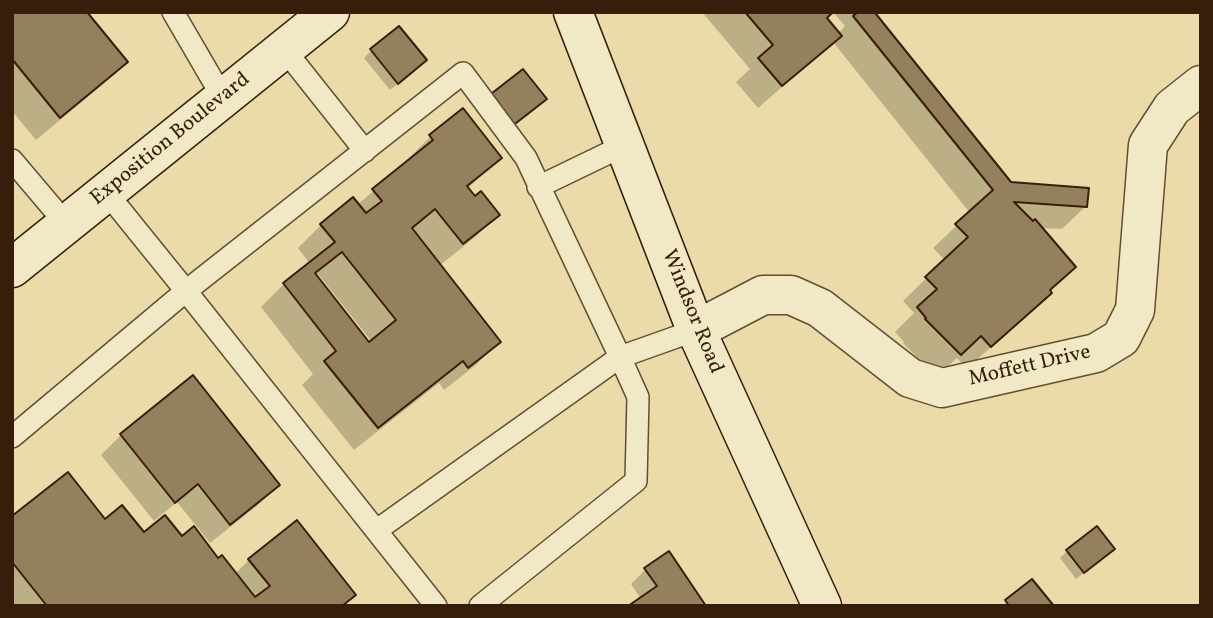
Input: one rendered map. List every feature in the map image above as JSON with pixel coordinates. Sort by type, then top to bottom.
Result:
[{"type":"street","name":"Exposition Boulevard","points":[[12,268],[330,12]]},
{"type":"street","name":"Windsor Road","points":[[573,12],[696,330],[821,606]]},
{"type":"street","name":"Moffett Drive","points":[[696,330],[763,295],[791,295],[820,308],[910,378],[942,388],[1096,353],[1121,338],[1135,310],[1148,145],[1172,108],[1201,85]]},
{"type":"lane","points":[[173,12],[223,98]]},
{"type":"lane","points":[[284,49],[365,151]]},
{"type":"lane","points":[[12,437],[186,291],[463,74],[526,158],[638,397],[636,481],[480,606]]},
{"type":"lane","points":[[538,187],[625,145]]},
{"type":"lane","points":[[12,160],[66,225]]},
{"type":"lane","points":[[106,192],[436,606]]},
{"type":"lane","points":[[377,530],[620,357],[696,330]]},
{"type":"building","points":[[12,12],[87,12],[128,62],[60,118],[12,59]]},
{"type":"building","points":[[745,12],[833,12],[827,18],[842,36],[782,86],[758,58],[773,45]]},
{"type":"building","points":[[858,12],[878,12],[876,14],[1011,182],[1089,188],[1087,207],[1014,202],[1033,221],[1035,219],[1076,267],[1050,290],[1052,293],[991,347],[981,336],[961,355],[925,319],[917,307],[937,289],[925,277],[968,237],[955,224],[993,190],[853,16]]},
{"type":"building","points":[[399,26],[427,60],[398,84],[370,49]]},
{"type":"building","points":[[523,69],[547,99],[511,127],[487,97]]},
{"type":"building","points":[[463,108],[502,158],[467,186],[475,196],[481,191],[500,215],[463,244],[435,209],[412,228],[501,342],[468,368],[463,361],[378,428],[324,361],[336,351],[283,283],[335,242],[320,224],[353,197],[366,213],[382,201],[372,189],[433,140],[429,135]],"holes":[[[342,252],[396,320],[369,342],[315,273]]]},
{"type":"building","points":[[193,375],[280,485],[230,525],[198,484],[175,503],[120,434]]},
{"type":"building","points":[[68,472],[105,519],[122,505],[144,532],[165,515],[182,536],[194,526],[218,558],[222,555],[255,597],[270,586],[248,559],[297,520],[356,595],[342,606],[47,606],[12,562],[12,516]]},
{"type":"building","points":[[1097,526],[1115,549],[1084,573],[1066,550]]},
{"type":"building","points":[[669,551],[706,606],[628,606],[657,586],[644,568]]},
{"type":"building","points":[[1032,579],[1054,606],[1009,606],[1005,600]]}]
